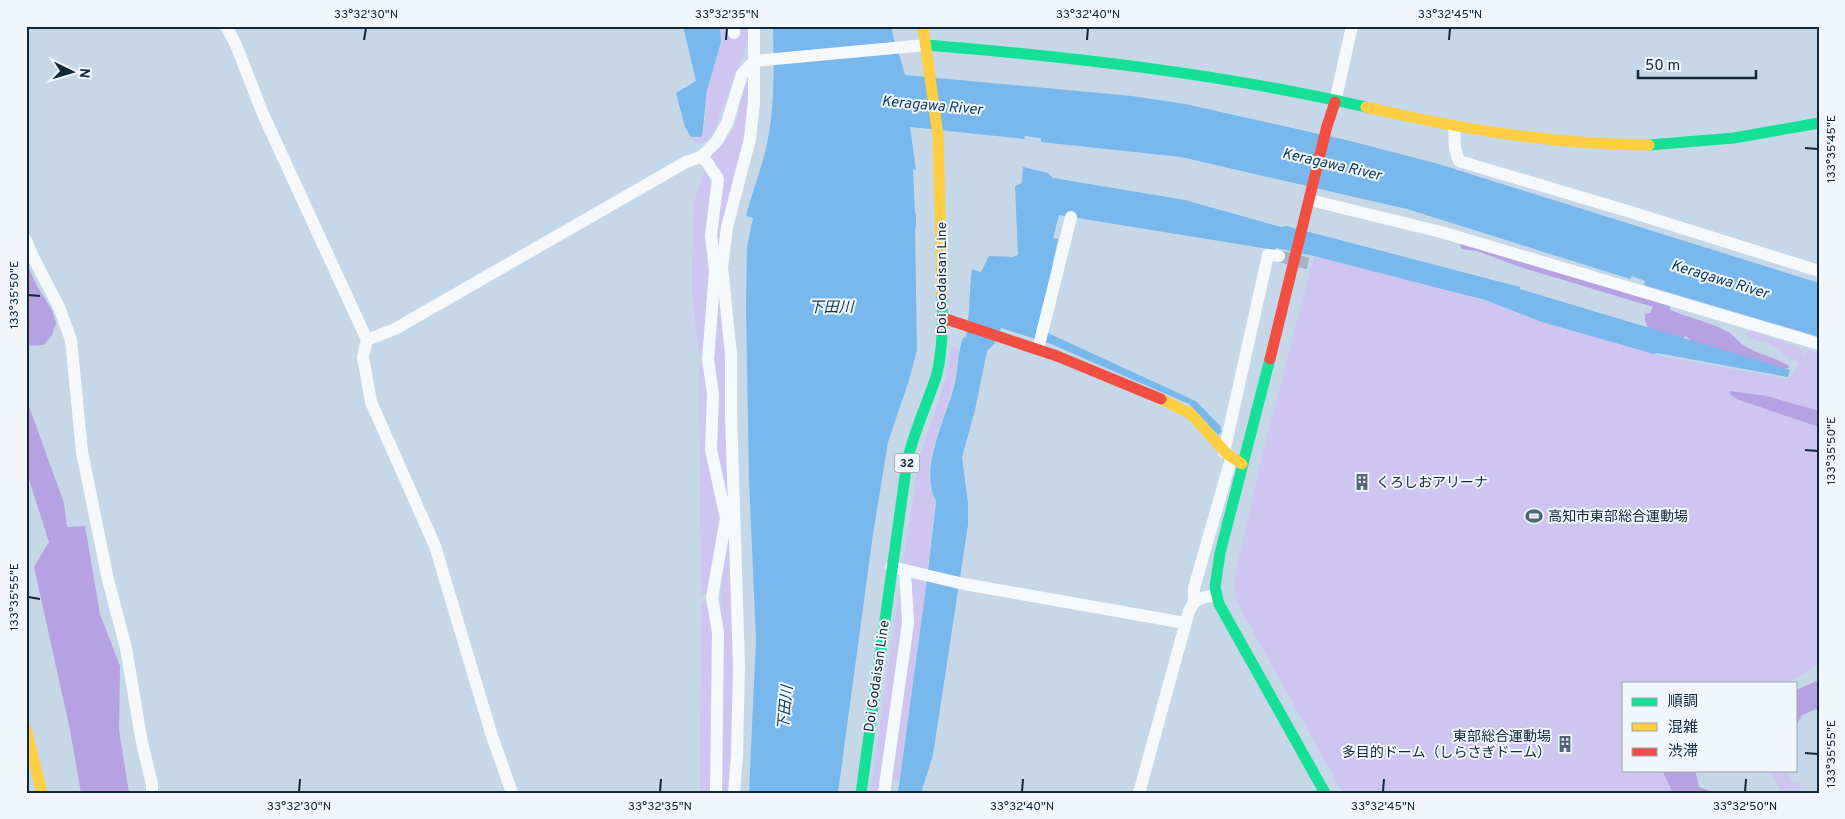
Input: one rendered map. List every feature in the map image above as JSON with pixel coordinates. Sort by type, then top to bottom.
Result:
[{"type":"main road","name":"Doi Godaisan Line","points":[[860,793],[907,462],[912,438],[936,376],[942,339],[943,268],[938,136],[923,26]]},
{"type":"main road","points":[[926,45],[1162,70],[1297,93],[1454,126],[1521,136],[1590,143],[1649,145],[1744,138],[1819,123]]},
{"type":"main road","points":[[1325,793],[1232,627],[1216,595],[1215,576],[1232,458],[1293,269],[1327,126],[1335,102]]},
{"type":"main road","points":[[943,318],[1038,349],[1177,406],[1192,415],[1232,458]]},
{"type":"main road","points":[[26,729],[42,793]]},
{"type":"street","points":[[226,26],[236,45],[263,114],[367,340],[363,357],[371,402],[435,546],[491,733],[512,793]]},
{"type":"street","points":[[716,793],[718,632],[712,598],[730,517],[711,450],[713,394],[708,359],[719,270],[727,226],[750,139],[759,61],[754,26]]},
{"type":"street","points":[[1335,102],[1352,26]]},
{"type":"street","points":[[367,340],[395,329],[686,162],[701,157],[723,132],[742,74],[759,61],[926,45]]},
{"type":"street","points":[[1454,126],[1455,148],[1459,161],[1819,271]]},
{"type":"street","points":[[701,157],[707,162],[718,179],[711,234],[719,270],[732,356],[730,517],[739,665],[734,793]]},
{"type":"street","points":[[1311,197],[1441,232],[1819,344]]},
{"type":"street","points":[[1038,349],[1071,217]]},
{"type":"street","points":[[26,240],[32,256],[59,307],[72,340],[82,452],[108,580],[126,648],[142,743],[152,784],[152,793]]},
{"type":"street","points":[[1139,793],[1185,623],[1194,601],[1194,588],[1232,458],[1268,255],[1279,256]]},
{"type":"street","points":[[891,567],[964,584],[1185,623]]},
{"type":"street","points":[[884,793],[908,623],[905,570]]},
{"type":"street","points":[[1194,601],[1216,595]]},
{"type":"shaded area","points":[[721,26],[750,26],[750,36],[715,128],[706,141],[696,144],[691,138],[703,137],[708,89],[721,41]]},
{"type":"shaded area","points":[[746,84],[749,86],[741,159],[717,257],[714,242],[723,178],[720,170],[710,157],[730,135],[735,126],[743,89]]},
{"type":"shaded area","points":[[704,171],[709,178],[711,187],[709,210],[711,270],[704,351],[699,354],[692,293],[693,205]]},
{"type":"shaded area","points":[[1460,243],[1670,306],[1670,310],[1714,325],[1728,332],[1743,345],[1784,363],[1789,368],[1777,369],[1701,351],[1686,336],[1680,341],[1651,334],[1645,321],[1645,314],[1650,313],[1653,307],[1523,268],[1477,251],[1461,249]]},
{"type":"shaded area","name":"高知市東部総合運動場","points":[[1314,256],[1437,286],[1656,355],[1788,379],[1799,364],[1798,362],[1771,345],[1752,339],[1746,334],[1750,330],[1798,347],[1805,355],[1809,350],[1819,353],[1819,665],[1788,682],[1622,682],[1622,772],[1667,772],[1677,793],[1343,793],[1236,598],[1233,584],[1263,453]]},
{"type":"shaded area","points":[[26,262],[37,286],[52,310],[56,323],[52,335],[44,345],[26,346]]},
{"type":"shaded area","points":[[719,278],[726,363],[729,508],[716,452],[714,365]]},
{"type":"shaded area","points":[[952,347],[958,348],[957,366],[929,467],[930,485],[935,501],[927,570],[903,562],[920,455],[947,375]]},
{"type":"shaded area","points":[[699,362],[704,366],[723,513],[709,591],[701,595]]},
{"type":"shaded area","points":[[1729,391],[1767,396],[1819,411],[1819,427],[1739,400],[1731,395]]},
{"type":"shaded area","points":[[26,398],[64,503],[67,527],[85,526],[100,614],[120,666],[119,730],[129,793],[81,793],[70,730],[34,567],[49,542],[26,470]]},
{"type":"shaded area","points":[[729,525],[734,701],[729,793],[719,793],[721,585]]},
{"type":"shaded area","points":[[901,578],[905,607],[880,793],[870,793]]},
{"type":"shaded area","points":[[909,578],[927,580],[899,782],[891,780]]},
{"type":"shaded area","points":[[701,602],[709,605],[713,630],[712,793],[700,793]]},
{"type":"shaded area","points":[[1819,680],[1819,708],[1802,715],[1798,722],[1798,689]]},
{"type":"shaded area","points":[[1663,772],[1695,772],[1699,787],[1708,790],[1709,793],[1673,793]]},
{"type":"shaded area","points":[[1771,772],[1788,772],[1793,783],[1798,783],[1801,792],[1782,793]]},
{"type":"water","points":[[683,26],[720,26],[721,42],[707,90],[702,137],[691,137],[685,127],[676,93],[696,81]]},
{"type":"water","name":"下田川","points":[[773,26],[891,26],[905,75],[1132,96],[1185,104],[1350,141],[1435,163],[1819,283],[1819,337],[1644,285],[1645,281],[1632,276],[1630,279],[1407,209],[1181,157],[1041,142],[1041,138],[1025,136],[1024,139],[910,127],[916,170],[913,170],[916,213],[917,350],[888,442],[873,534],[838,793],[749,793],[756,640],[749,480],[746,306],[747,247],[753,218],[746,216],[764,158],[769,134],[773,88]]},
{"type":"water","points":[[1023,167],[1048,173],[1053,178],[1185,200],[1281,227],[1286,226],[1520,287],[1520,289],[1790,370],[1788,377],[1654,354],[1542,322],[1485,300],[1314,256],[1276,248],[1275,250],[1059,215],[1053,238],[1058,239],[1043,310],[1037,328],[1197,402],[1221,427],[1222,431],[1218,435],[1189,404],[1051,344],[1001,328],[994,344],[987,351],[975,410],[962,457],[968,504],[968,525],[933,755],[921,793],[898,793],[936,501],[931,488],[932,458],[955,383],[961,343],[963,338],[966,337],[972,269],[981,272],[989,256],[1013,257],[1018,255],[1015,186],[1022,183]]},
{"type":"tunnel","points":[[1279,256],[1314,265]]},
{"type":"traffic: fast","points":[[926,45],[1148,68],[1257,85],[1366,107]]},
{"type":"traffic: fast","points":[[1649,145],[1734,138],[1819,123]]},
{"type":"traffic: fast","points":[[861,793],[907,462],[936,377],[940,358],[942,296]]},
{"type":"traffic: fast","points":[[1270,359],[1220,553],[1215,587],[1219,604],[1325,793]]},
{"type":"traffic: slow","points":[[923,26],[938,136],[942,296]]},
{"type":"traffic: slow","points":[[1366,107],[1471,129],[1542,139],[1649,145]]},
{"type":"traffic: slow","points":[[1161,399],[1191,414],[1227,454],[1242,464]]},
{"type":"traffic: slow","points":[[26,729],[42,793]]},
{"type":"traffic: jam","points":[[1270,359],[1327,126],[1335,102]]},
{"type":"traffic: jam","points":[[943,318],[1057,356],[1161,399]]},
{"type":"place","name":"くろしおアリーナ","points":[[1362,482]]},
{"type":"place","name":"高知市東部総合運動場","points":[[1534,516]]},
{"type":"place","name":"東部総合運動場 多目的ドーム（しらさぎドーム）","points":[[1565,744]]},
{"type":"water label","name":"Keragawa River","points":[[932,105]]},
{"type":"water label","name":"Keragawa River","points":[[1332,164]]},
{"type":"water label","name":"Keragawa River","points":[[1720,279]]}]
